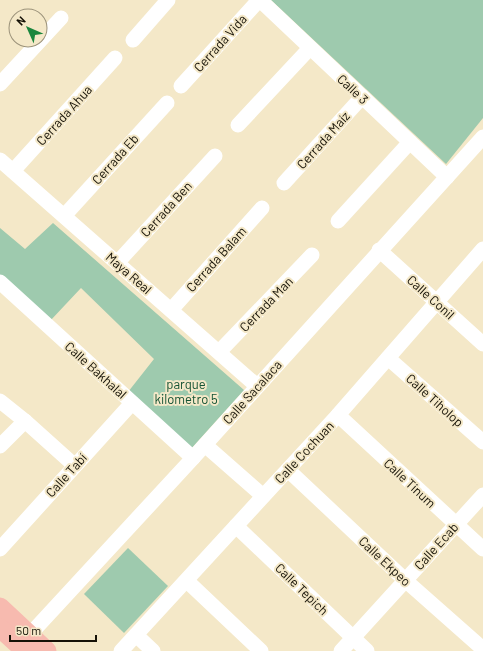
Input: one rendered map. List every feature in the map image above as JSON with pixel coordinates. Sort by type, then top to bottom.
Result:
[{"type":"main road","points":[[0,607],[25,644]]},
{"type":"main road","points":[[0,628],[25,644],[47,651]]},
{"type":"street","points":[[133,40],[168,0]]},
{"type":"street","name":"Calle 3","points":[[260,0],[447,177]]},
{"type":"street","name":"Cerrada Vida","points":[[181,86],[260,0]]},
{"type":"street","points":[[0,84],[61,18]]},
{"type":"street","points":[[238,125],[310,48]]},
{"type":"street","name":"Cerrada Ahua","points":[[13,171],[115,58]]},
{"type":"street","name":"Cerrada Maíz","points":[[284,183],[362,97]]},
{"type":"street","name":"Cerrada Eb","points":[[64,216],[167,103]]},
{"type":"street","name":"Calle Sacalaca","points":[[25,644],[379,250],[483,137]]},
{"type":"street","points":[[338,221],[410,142]]},
{"type":"street","name":"Cerrada Ben","points":[[117,263],[215,156]]},
{"type":"street","name":"Maya Real","points":[[0,160],[257,386]]},
{"type":"street","name":"Cerrada Balam","points":[[171,310],[262,208]]},
{"type":"street","name":"Calle Cochuan","points":[[122,651],[338,415],[483,249]]},
{"type":"street","name":"Calle Conil","points":[[379,250],[483,344]]},
{"type":"street","name":"Cerrada Man","points":[[219,352],[312,255]]},
{"type":"street","name":"Calle Bakhalal","points":[[0,282],[193,458]]},
{"type":"street","name":"Calle Tiholop","points":[[388,358],[483,442]]},
{"type":"street","points":[[0,401],[25,421],[74,465]]},
{"type":"street","name":"Calle Tabí","points":[[0,549],[74,465],[132,403]]},
{"type":"street","name":"Calle Tinum","points":[[338,415],[455,525],[483,549]]},
{"type":"street","points":[[0,446],[25,421]]},
{"type":"street","points":[[205,444],[263,496]]},
{"type":"street","name":"Calle Ekpeo","points":[[288,470],[405,580],[483,650]]},
{"type":"street","name":"Calle Ecab","points":[[341,651],[483,495]]},
{"type":"street","name":"Calle Tepich","points":[[236,526],[367,651]]},
{"type":"street","points":[[186,580],[261,651]]},
{"type":"street","points":[[136,635],[153,651]]},
{"type":"green space","points":[[271,0],[483,0],[483,118],[446,164]]},
{"type":"green space","name":"parque kilometro 5","points":[[53,223],[244,390],[190,450],[128,392],[154,359],[81,288],[50,321],[0,276],[0,228],[25,249]]},
{"type":"green space","points":[[128,548],[168,586],[124,633],[84,594]]}]
